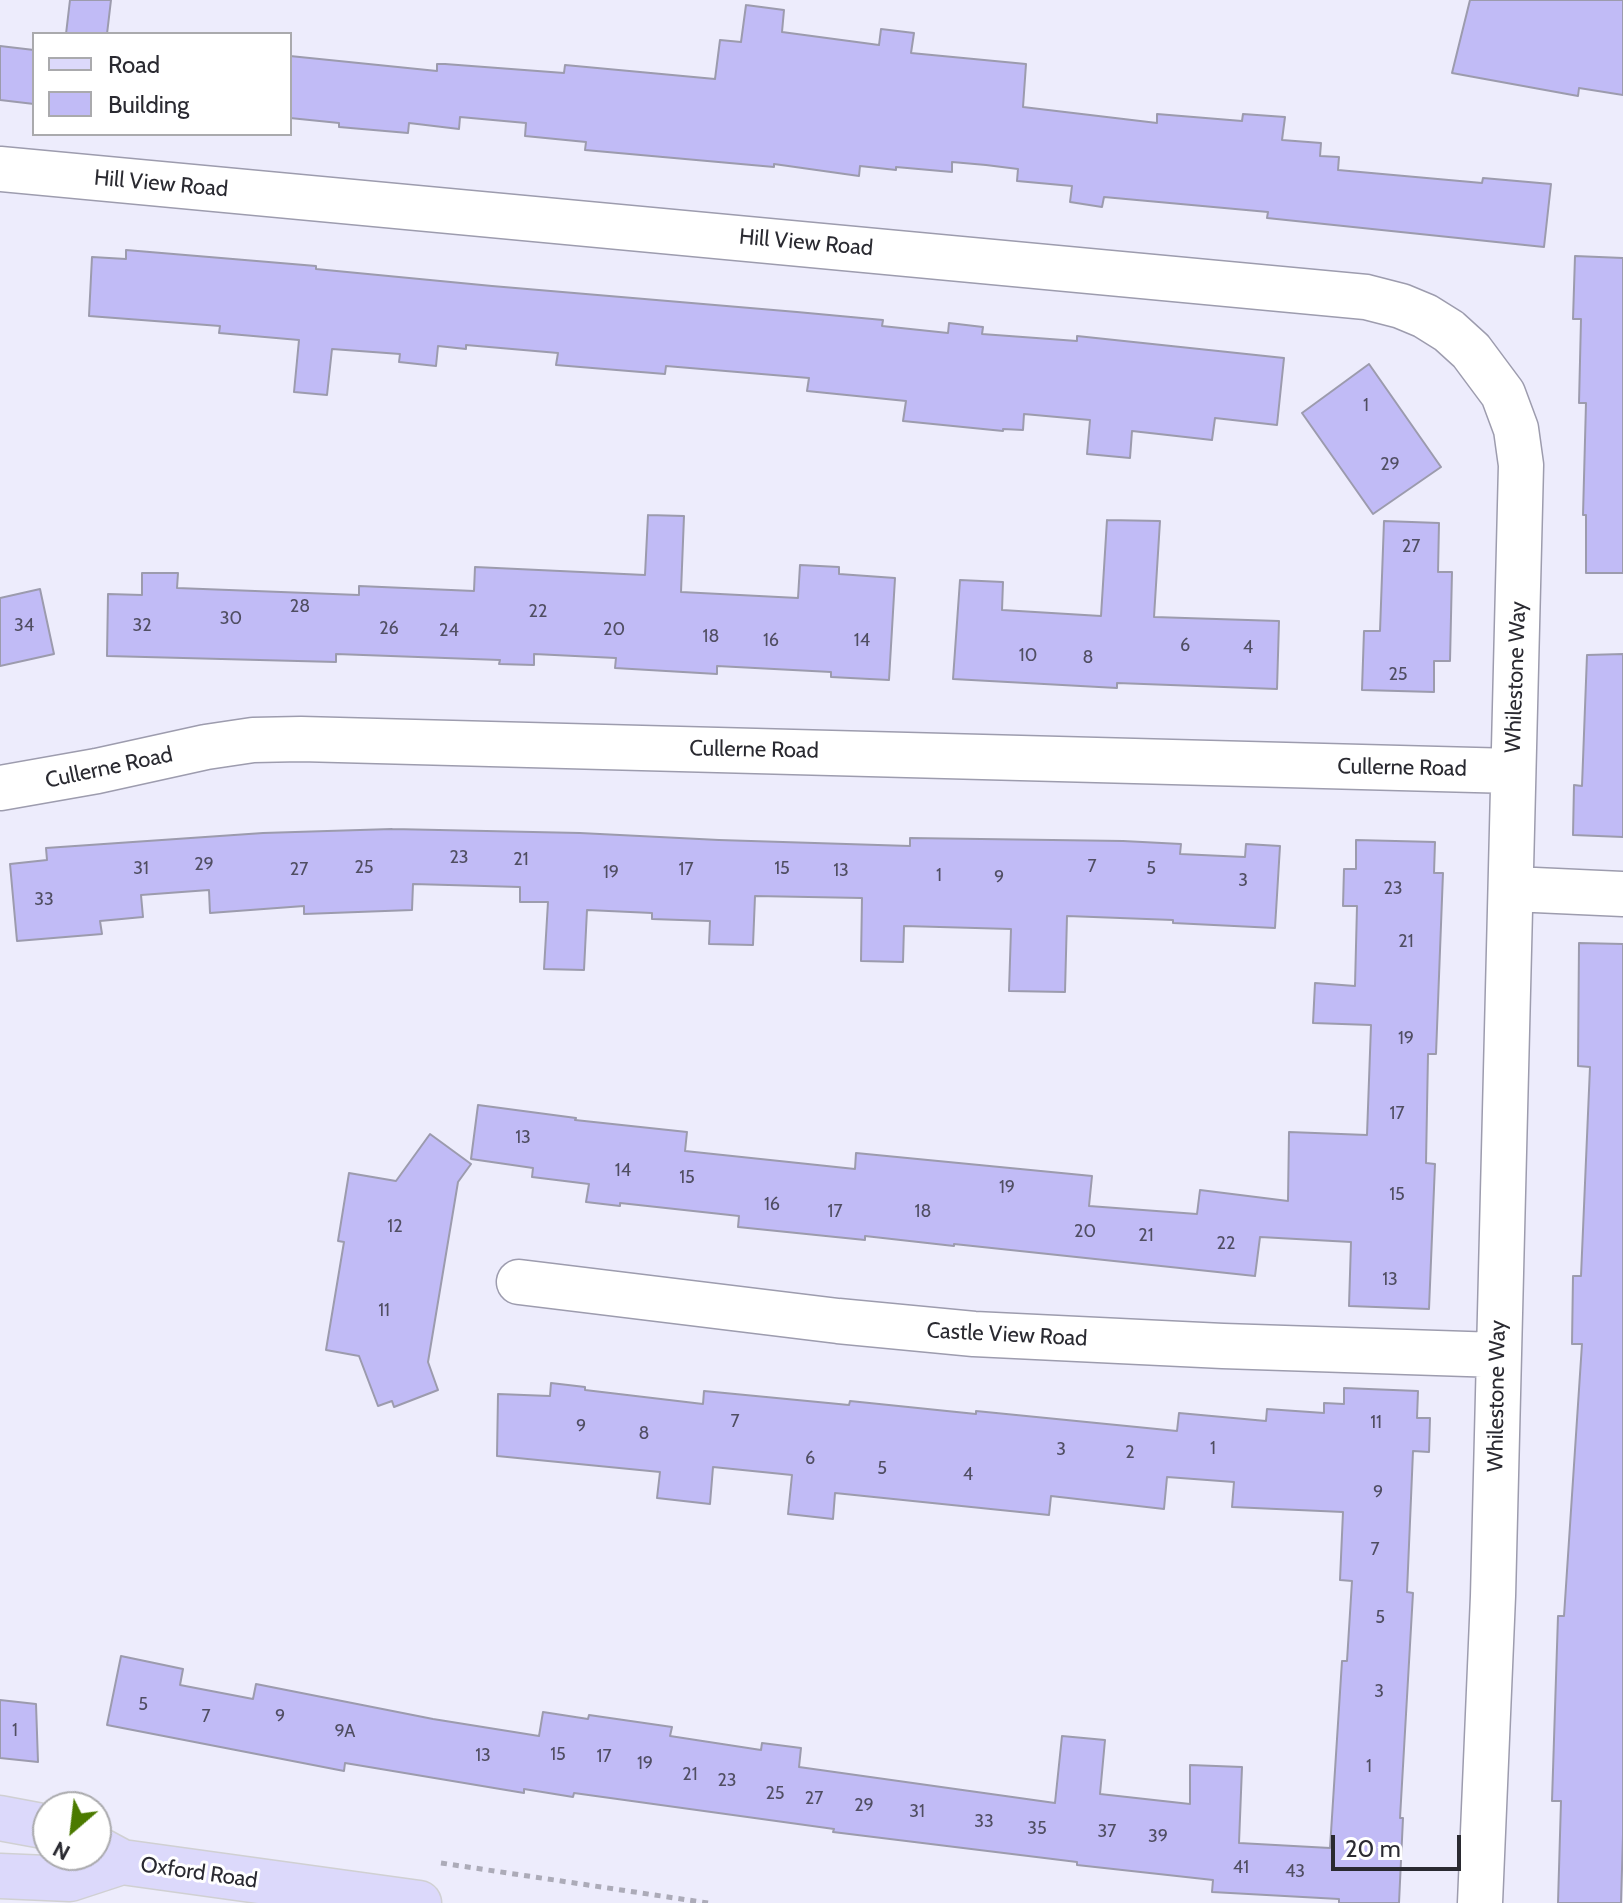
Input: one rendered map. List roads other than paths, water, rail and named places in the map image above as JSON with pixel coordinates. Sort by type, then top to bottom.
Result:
[{"type":"main road","points":[[0,1818],[32,1824]]},
{"type":"main road","name":"Oxford Road","points":[[112,1855],[419,1903]]},
{"type":"main road","name":"Oxford Road","points":[[0,1876],[70,1879],[83,1871]]},
{"type":"street","name":"Hill View Road","points":[[0,169],[1366,297],[1425,316],[1449,331],[1471,351],[1503,394],[1516,429],[1521,465]]},
{"type":"street","name":"Whilestone Way","points":[[1480,1903],[1493,1596],[1513,889],[1521,465]]},
{"type":"street","name":"Cullerne Road","points":[[0,788],[206,747],[253,740],[301,739],[1513,771]]},
{"type":"street","points":[[1513,889],[1623,894]]},
{"type":"street","name":"Castle View Road","points":[[519,1282],[838,1321],[974,1334],[1498,1355]]}]
